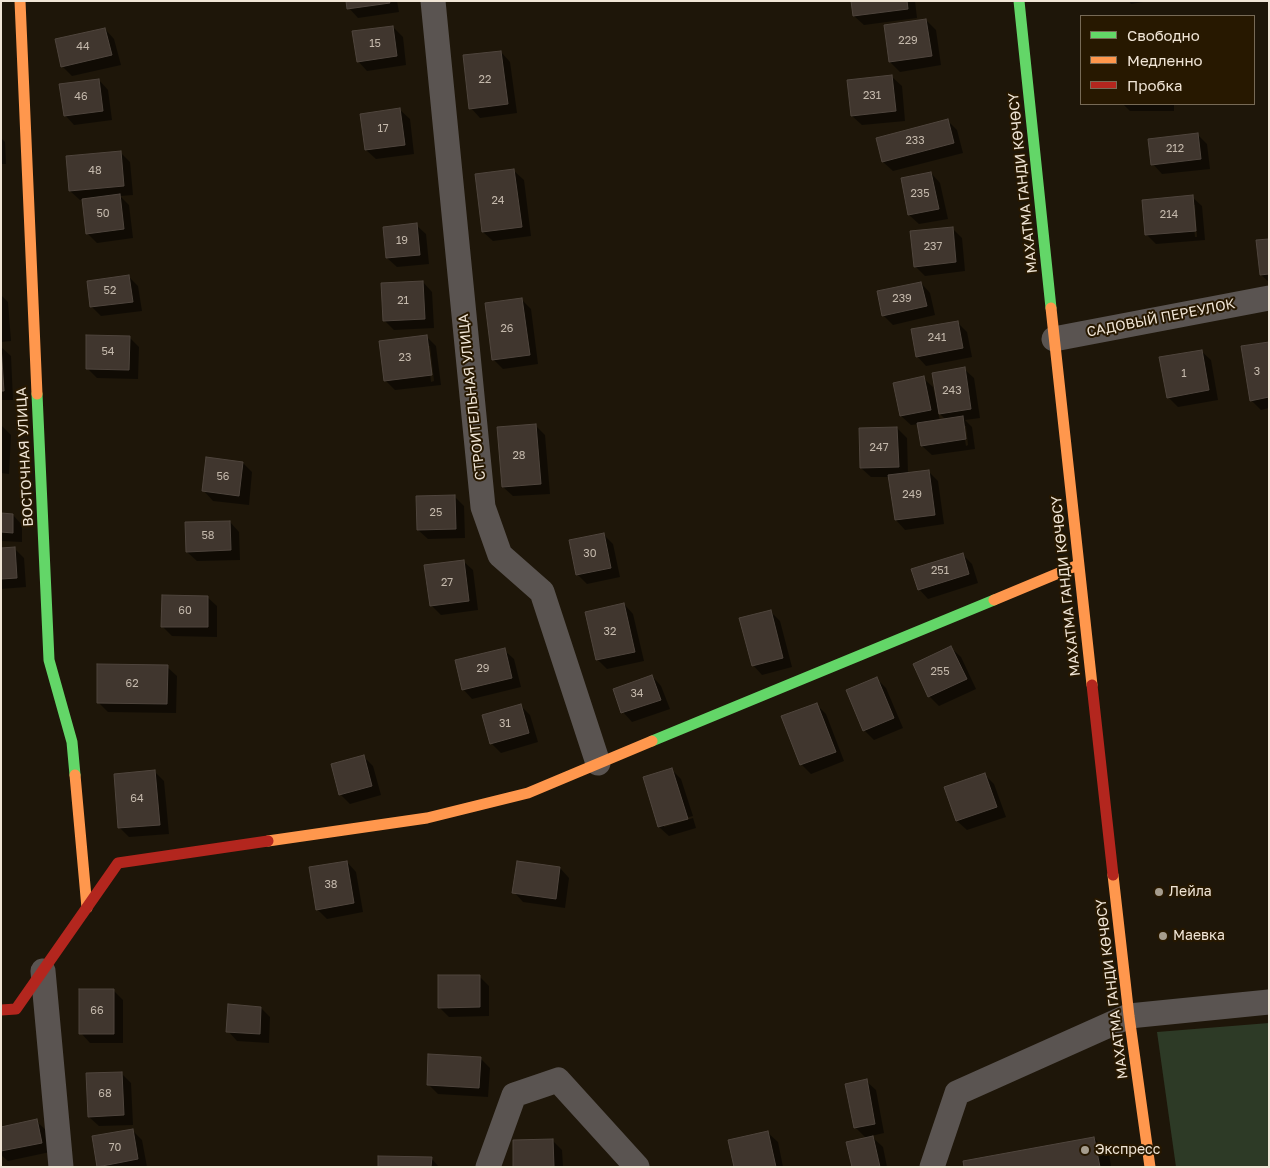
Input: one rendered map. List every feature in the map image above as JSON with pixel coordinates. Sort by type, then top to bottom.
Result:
[{"type":"street","name":"ВОСТОЧНАЯ УЛИЦА","points":[[20,1],[49,660],[72,742],[87,908]]},
{"type":"street","name":"СТРОИТЕЛЬНАЯ УЛИЦА","points":[[433,1],[482,508],[500,555],[542,592],[598,763]]},
{"type":"street","name":"МАХАТМА ГАНДИ КӨЧӨСҮ","points":[[1019,1],[1078,565],[1129,1016],[1150,1167]]},
{"type":"street","name":"САДОВЫЙ ПЕРЕУЛОК","points":[[1054,339],[1269,298]]},
{"type":"street","points":[[1,1010],[16,1009],[118,863],[427,818],[528,793],[1078,565]]},
{"type":"street","points":[[43,971],[61,1167]]},
{"type":"street","points":[[932,1167],[957,1092],[1129,1016],[1269,1002]]},
{"type":"street","points":[[488,1167],[514,1095],[558,1080],[637,1167]]},
{"type":"green space","points":[[1269,1023],[1269,1167],[1176,1167],[1157,1032]]},
{"type":"building","points":[[346,1],[389,1],[390,3],[347,9]]},
{"type":"building","points":[[851,1],[907,1],[908,9],[853,16]]},
{"type":"building","points":[[926,19],[932,56],[889,62],[884,25]]},
{"type":"building","points":[[393,26],[397,56],[357,62],[352,31]]},
{"type":"building","points":[[105,28],[112,55],[61,67],[55,39]]},
{"type":"building","points":[[501,51],[508,104],[469,109],[463,55]]},
{"type":"building","points":[[892,75],[896,111],[851,116],[847,80]]},
{"type":"building","points":[[99,79],[103,111],[64,116],[59,84]]},
{"type":"building","points":[[400,108],[405,145],[365,150],[360,114]]},
{"type":"building","points":[[948,119],[954,143],[882,162],[876,138]]},
{"type":"building","points":[[1198,133],[1201,159],[1151,165],[1148,139]]},
{"type":"building","points":[[121,151],[124,186],[69,191],[66,156]]},
{"type":"building","points":[[514,169],[522,227],[482,232],[475,174]]},
{"type":"building","points":[[931,172],[939,209],[908,215],[901,178]]},
{"type":"building","points":[[120,194],[124,229],[86,234],[82,199]]},
{"type":"building","points":[[1193,195],[1196,231],[1145,235],[1142,200]]},
{"type":"building","points":[[417,223],[420,255],[386,258],[383,227]]},
{"type":"building","points":[[953,227],[956,262],[914,267],[910,231]]},
{"type":"building","points":[[1269,239],[1269,274],[1260,275],[1256,240]]},
{"type":"building","points":[[129,275],[133,302],[90,307],[87,281]]},
{"type":"building","points":[[423,281],[425,319],[383,321],[381,283]]},
{"type":"building","points":[[921,282],[927,306],[882,316],[877,291]]},
{"type":"building","points":[[522,298],[530,355],[492,360],[485,303]]},
{"type":"building","points":[[958,321],[963,348],[916,357],[911,329]]},
{"type":"building","points":[[86,335],[130,336],[129,370],[86,369]]},
{"type":"building","points":[[427,335],[432,375],[384,381],[379,341]]},
{"type":"building","points":[[1269,342],[1269,397],[1250,401],[1241,346]]},
{"type":"building","points":[[1,346],[4,391],[1,391]]},
{"type":"building","points":[[1202,350],[1209,390],[1167,398],[1159,357]]},
{"type":"building","points":[[965,367],[971,409],[939,414],[932,373]]},
{"type":"building","points":[[924,376],[931,410],[900,416],[893,383]]},
{"type":"building","points":[[963,416],[966,439],[921,446],[917,423]]},
{"type":"building","points":[[536,424],[541,484],[502,487],[497,427]]},
{"type":"building","points":[[897,427],[899,467],[860,468],[859,428]]},
{"type":"building","points":[[206,457],[243,462],[239,496],[202,491]]},
{"type":"building","points":[[929,470],[935,515],[895,520],[888,475]]},
{"type":"building","points":[[455,495],[456,529],[417,530],[416,496]]},
{"type":"building","points":[[1,513],[13,514],[13,533],[1,532]]},
{"type":"building","points":[[230,521],[231,550],[186,552],[185,522]]},
{"type":"building","points":[[604,533],[611,568],[576,575],[569,540]]},
{"type":"building","points":[[15,547],[17,578],[1,579],[1,548]]},
{"type":"building","points":[[963,553],[969,574],[918,590],[911,569]]},
{"type":"building","points":[[464,560],[469,601],[430,606],[424,565]]},
{"type":"building","points":[[162,595],[208,596],[208,627],[161,627]]},
{"type":"building","points":[[624,603],[635,652],[596,660],[585,612]]},
{"type":"building","points":[[771,610],[783,658],[752,666],[739,618]]},
{"type":"building","points":[[951,646],[967,679],[928,697],[913,664]]},
{"type":"building","points":[[505,648],[512,678],[462,690],[455,660]]},
{"type":"building","points":[[97,664],[168,665],[167,704],[97,703]]},
{"type":"building","points":[[652,675],[661,700],[621,713],[613,689]]},
{"type":"building","points":[[877,677],[894,718],[863,731],[846,690]]},
{"type":"building","points":[[817,703],[836,752],[800,765],[781,716]]},
{"type":"building","points":[[521,704],[529,733],[490,744],[482,715]]},
{"type":"building","points":[[364,755],[372,786],[339,795],[331,764]]},
{"type":"building","points":[[672,768],[688,819],[658,827],[643,777]]},
{"type":"building","points":[[155,770],[160,825],[118,828],[114,774]]},
{"type":"building","points":[[985,773],[997,807],[956,821],[944,787]]},
{"type":"building","points":[[347,861],[354,903],[316,910],[309,867]]},
{"type":"building","points":[[517,861],[560,867],[556,899],[512,893]]},
{"type":"building","points":[[438,975],[480,975],[480,1007],[438,1008]]},
{"type":"building","points":[[79,989],[114,989],[114,1034],[79,1034]]},
{"type":"building","points":[[228,1004],[261,1007],[260,1034],[226,1032]]},
{"type":"building","points":[[428,1054],[481,1057],[479,1088],[427,1085]]},
{"type":"building","points":[[122,1072],[124,1115],[88,1117],[86,1073]]},
{"type":"building","points":[[867,1079],[875,1124],[854,1128],[845,1084]]},
{"type":"building","points":[[37,1119],[42,1143],[1,1151],[1,1127]]},
{"type":"building","points":[[133,1129],[138,1159],[97,1167],[92,1136]]},
{"type":"building","points":[[768,1131],[776,1167],[734,1167],[728,1140]]},
{"type":"building","points":[[873,1136],[880,1167],[852,1167],[846,1142]]},
{"type":"building","points":[[1094,1137],[1100,1167],[964,1167],[963,1161]]},
{"type":"building","points":[[553,1139],[554,1167],[513,1167],[513,1140]]},
{"type":"building","points":[[378,1156],[432,1157],[431,1167],[378,1167]]},
{"type":"traffic: fast","points":[[1019,1],[1051,308]]},
{"type":"traffic: fast","points":[[37,394],[49,660],[72,742],[75,775]]},
{"type":"traffic: fast","points":[[652,741],[994,600]]},
{"type":"traffic: slow","points":[[20,1],[37,394]]},
{"type":"traffic: slow","points":[[1051,308],[1092,685]]},
{"type":"traffic: slow","points":[[994,600],[1078,565]]},
{"type":"traffic: slow","points":[[268,841],[427,818],[528,793],[652,741]]},
{"type":"traffic: slow","points":[[75,775],[87,908]]},
{"type":"traffic: slow","points":[[1113,875],[1129,1016],[1150,1167]]},
{"type":"traffic: jam","points":[[1092,685],[1113,875]]},
{"type":"traffic: jam","points":[[1,1010],[16,1009],[118,863],[268,841]]},
{"type":"place","name":"Лейла","points":[[1159,892]]},
{"type":"place","name":"Маевка","points":[[1163,936]]},
{"type":"place","name":"Экспресс","points":[[1085,1150]]}]
